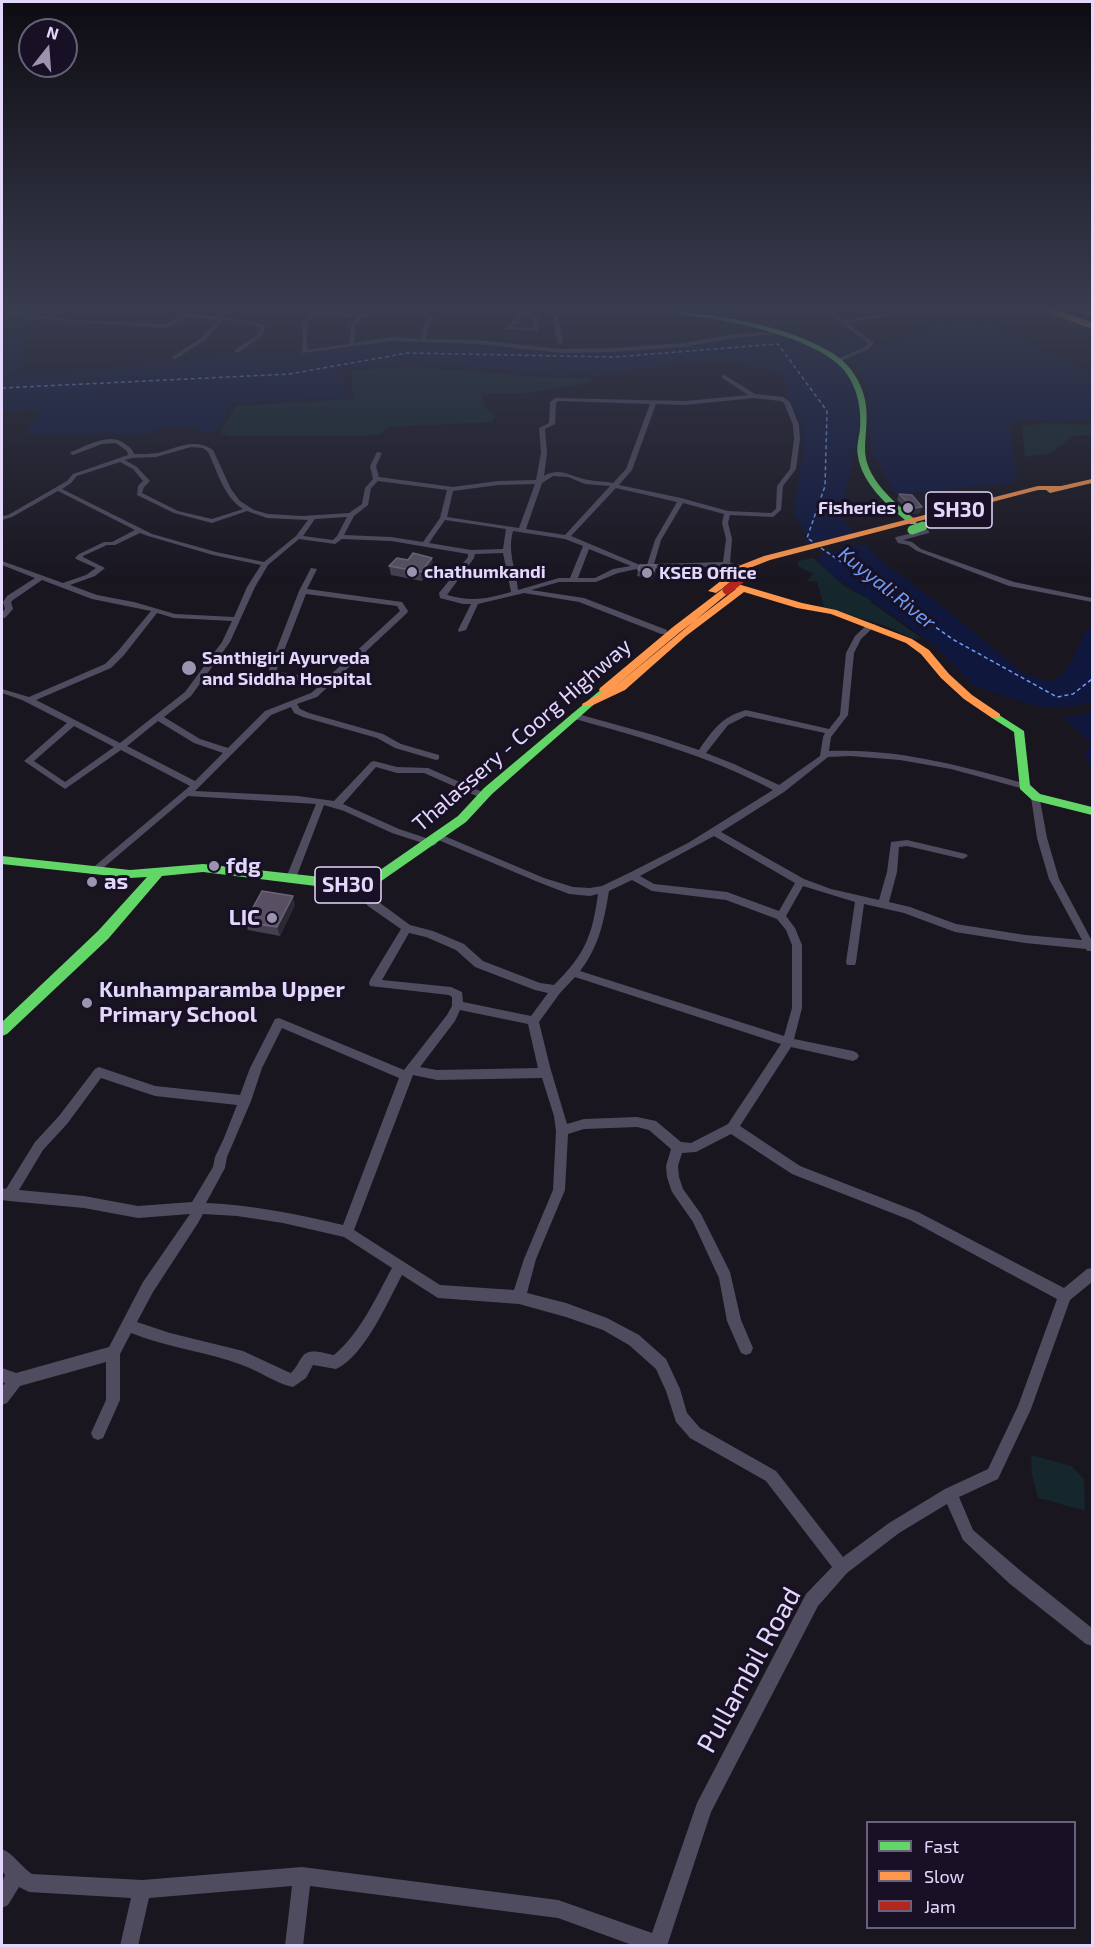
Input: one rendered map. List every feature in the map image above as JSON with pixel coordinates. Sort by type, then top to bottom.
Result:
[{"type":"main road","points":[[861,401],[865,424],[861,451],[863,461],[893,507],[916,526]]},
{"type":"main road","name":"sh30","points":[[916,526],[1092,481]]},
{"type":"main road","name":"SH30","points":[[802,552],[894,534],[916,526]]},
{"type":"main road","name":"SH30","points":[[802,552],[859,535],[916,526]]},
{"type":"main road","name":"Thalassery - Coorg Highway","points":[[2,860],[93,872],[157,874],[203,868],[357,885],[384,875],[436,840],[462,819],[484,796],[587,704],[725,586],[771,563],[802,552]]},
{"type":"main road","points":[[587,704],[621,688],[743,578],[800,606],[833,612],[909,640],[968,697],[1019,731],[1024,786],[1036,797],[1092,810]]},
{"type":"main road","name":"SH30","points":[[609,686],[615,673],[725,586]]},
{"type":"main road","points":[[2,1030],[104,935],[157,874]]},
{"type":"street","points":[[522,529],[539,482],[545,451],[542,428],[552,424],[555,401]]},
{"type":"street","points":[[602,401],[653,403],[727,401]]},
{"type":"street","points":[[376,479],[450,489],[498,483],[539,482],[552,474],[564,475],[585,482],[614,485],[681,500],[727,513],[772,515],[779,509],[780,486],[792,469],[796,455],[796,425],[787,402],[784,401]]},
{"type":"street","points":[[567,537],[629,470],[653,403]]},
{"type":"street","points":[[74,453],[101,442],[117,441],[130,450],[131,456]]},
{"type":"street","points":[[2,518],[10,516],[69,482],[75,476],[131,456],[155,455],[192,445],[205,446],[211,452],[228,491],[233,498],[248,509],[274,518],[351,515]]},
{"type":"street","points":[[376,479],[372,466],[379,453]]},
{"type":"street","points":[[121,460],[135,468],[147,481],[141,486],[139,494],[176,512],[212,521],[248,509]]},
{"type":"street","points":[[298,537],[335,542],[351,515],[365,505],[368,488],[376,479]]},
{"type":"street","points":[[56,488],[140,530],[178,544],[265,564]]},
{"type":"street","points":[[426,543],[443,518],[450,489]]},
{"type":"street","points":[[650,565],[658,540],[681,500]]},
{"type":"street","points":[[726,564],[729,539],[724,523],[727,513]]},
{"type":"street","points":[[72,723],[28,761],[65,786],[159,718],[188,694],[226,642],[251,587],[265,564],[298,537],[314,516]]},
{"type":"street","points":[[443,518],[567,537],[637,567]]},
{"type":"street","points":[[916,526],[927,532],[898,538],[900,542],[910,543],[920,550],[1004,582],[1092,600]]},
{"type":"street","points":[[510,529],[505,542],[506,551],[515,574],[518,592]]},
{"type":"street","points":[[65,585],[78,578],[91,576],[101,568],[78,558],[81,555],[106,543],[113,544],[140,530]]},
{"type":"street","points":[[340,537],[426,543],[471,552],[506,551]]},
{"type":"street","points":[[574,578],[586,547]]},
{"type":"street","points":[[471,552],[472,558],[443,593],[443,596],[475,602],[498,598],[559,580],[596,579],[616,571],[650,565],[726,564],[743,578]]},
{"type":"street","points":[[2,563],[95,597],[134,603],[174,615],[236,619]]},
{"type":"street","points":[[313,569],[273,669],[274,674],[327,682]]},
{"type":"street","points":[[2,616],[9,609],[7,602],[10,598],[41,577]]},
{"type":"street","points":[[93,872],[196,785],[268,713],[314,695],[404,610],[399,604],[303,591]]},
{"type":"street","points":[[518,592],[581,600],[664,632]]},
{"type":"street","points":[[462,630],[475,602]]},
{"type":"street","points":[[28,700],[108,666],[117,658],[144,621],[156,610]]},
{"type":"street","points":[[825,754],[828,737],[844,715],[850,653],[854,644],[872,625]]},
{"type":"street","points":[[2,691],[28,700],[196,785]]},
{"type":"street","points":[[293,704],[297,711],[306,715],[380,736],[398,746],[436,757]]},
{"type":"street","points":[[701,753],[725,722],[735,715],[746,713],[831,732]]},
{"type":"street","points":[[574,716],[701,753],[749,772],[781,790]]},
{"type":"street","points":[[159,718],[197,741],[229,753]]},
{"type":"street","points":[[187,793],[218,797],[290,798],[336,805],[356,811],[382,826],[436,840],[572,891],[590,892],[604,889],[632,876],[715,833],[781,790],[825,754],[897,757],[985,775],[1024,786]]},
{"type":"street","points":[[336,805],[374,764],[397,771],[425,770],[484,796]]},
{"type":"street","points":[[1036,797],[1042,838],[1054,879],[1091,948]]},
{"type":"street","points":[[291,878],[321,802]]},
{"type":"street","points":[[715,833],[801,882],[860,900],[906,910],[955,928],[1091,948]]},
{"type":"street","points":[[883,905],[892,872],[894,844],[907,843],[963,856]]},
{"type":"street","points":[[562,1131],[584,1124],[637,1122],[652,1125],[678,1147],[692,1148],[732,1128],[788,1042],[797,1008],[797,945],[790,928],[781,916],[727,896],[651,887],[632,876]]},
{"type":"street","points":[[781,916],[801,882]]},
{"type":"street","points":[[357,885],[372,903],[407,928],[460,947],[479,964],[539,987],[556,990]]},
{"type":"street","points":[[533,1021],[556,990],[585,959],[598,933],[604,889]]},
{"type":"street","points":[[851,962],[860,900]]},
{"type":"street","points":[[347,1232],[409,1073],[451,1018],[457,1005],[458,995],[450,991],[374,983],[407,928]]},
{"type":"street","points":[[573,973],[788,1042],[853,1056]]},
{"type":"street","points":[[457,1005],[533,1021]]},
{"type":"street","points":[[519,1297],[530,1259],[559,1190],[562,1131],[560,1116],[533,1021]]},
{"type":"street","points":[[98,1433],[113,1400],[113,1353],[148,1287],[198,1208],[219,1168],[221,1157],[245,1101],[256,1068],[279,1022],[409,1073],[437,1075],[541,1073],[544,1066]]},
{"type":"street","points":[[245,1101],[154,1091],[99,1071],[63,1120],[39,1146],[5,1195],[84,1202],[138,1212],[198,1208],[237,1210],[283,1217],[347,1232],[438,1291],[519,1297],[566,1310],[607,1325],[634,1340],[662,1364],[673,1389],[681,1417],[695,1433],[771,1476],[842,1568]]},
{"type":"street","points":[[732,1128],[796,1170],[914,1216],[1065,1296],[1092,1274]]},
{"type":"street","points":[[678,1147],[672,1166],[678,1192],[697,1218],[725,1277],[734,1321],[746,1348]]},
{"type":"street","points":[[127,1325],[162,1338],[242,1358],[264,1366],[279,1376],[293,1380],[301,1373],[309,1358],[336,1362],[344,1356],[369,1321],[400,1266]]},
{"type":"street","name":"Pullambil Road","points":[[657,1945],[703,1809],[812,1600],[842,1568],[894,1528],[950,1494],[993,1474],[1024,1409],[1065,1296]]},
{"type":"street","points":[[2,1375],[16,1380],[113,1353]]},
{"type":"street","points":[[2,1398],[16,1380]]},
{"type":"street","points":[[950,1494],[968,1535],[1016,1578],[1092,1638]]},
{"type":"street","points":[[2,1858],[16,1874],[29,1883],[142,1889],[302,1876],[558,1909],[657,1945]]},
{"type":"street","points":[[2,1899],[16,1874]]},
{"type":"street","points":[[294,1946],[302,1876]]},
{"type":"street","points":[[129,1946],[142,1889]]},
{"type":"green space","points":[[322,401],[483,401],[484,406],[495,417],[491,422],[387,427],[380,434],[364,436],[228,436],[220,432],[236,406]]},
{"type":"green space","points":[[1044,423],[1092,425],[1092,435],[1074,436],[1051,453],[1025,457],[1022,427]]},
{"type":"green space","points":[[813,558],[846,587],[871,600],[921,638],[914,639],[886,626],[824,607],[817,582],[807,581],[813,574],[798,566],[798,561]]},
{"type":"green space","points":[[1031,1455],[1071,1466],[1084,1479],[1085,1510],[1038,1498],[1032,1474]]},
{"type":"water","points":[[2,401],[282,401],[232,403],[216,432],[199,433],[198,427],[157,428],[152,433],[25,433],[41,412],[2,411]]},
{"type":"water","name":"Kuyyali River","points":[[790,401],[858,401],[859,427],[845,492],[842,519],[879,559],[952,614],[1023,673],[1051,682],[1067,668],[1092,625],[1092,703],[1058,708],[1031,705],[974,686],[933,644],[871,600],[838,580],[818,562],[821,554],[804,544],[807,538],[794,512],[803,452],[801,422]]},
{"type":"water","points":[[1092,401],[1092,420],[1017,420],[1010,426],[1017,477],[1011,483],[896,495],[871,452],[869,402]]},
{"type":"water","points":[[1092,710],[1092,771],[1085,754],[1091,744],[1063,717],[1079,716]]},
{"type":"pier","points":[[856,532],[829,545],[862,538],[868,543],[817,555],[802,545]]},
{"type":"building","points":[[899,494],[912,495],[922,507],[914,508]]},
{"type":"building","points":[[413,553],[432,558],[421,572],[389,566],[397,558],[408,560]]},
{"type":"building","points":[[640,565],[656,565],[653,573],[638,570]]},
{"type":"building","points":[[262,891],[293,896],[277,927],[245,922]]},
{"type":"ferry route","points":[[815,543],[807,538],[825,486],[827,411],[820,401]]},
{"type":"ferry route","points":[[821,548],[954,640],[1057,697],[1073,694],[1092,679]]},
{"type":"traffic: fast","points":[[862,401],[864,427],[861,451],[865,468],[883,494],[913,522]]},
{"type":"traffic: fast","points":[[912,530],[923,526]]},
{"type":"traffic: fast","points":[[2,860],[130,874],[203,868],[348,885],[373,881],[462,819],[488,791],[604,690]]},
{"type":"traffic: fast","points":[[996,716],[1019,731],[1024,786],[1036,797],[1092,811]]},
{"type":"traffic: fast","points":[[2,1030],[103,935],[157,874]]},
{"type":"traffic: slow","points":[[1050,491],[1092,481]]},
{"type":"traffic: slow","points":[[713,591],[744,567],[767,558],[1038,488],[1059,488]]},
{"type":"traffic: slow","points":[[723,582],[800,606],[833,612],[909,641],[925,652],[945,676],[968,697],[996,716]]},
{"type":"traffic: slow","points":[[587,704],[621,688],[683,634],[742,589]]},
{"type":"traffic: slow","points":[[604,690],[676,629],[727,590]]},
{"type":"traffic: jam","points":[[727,590],[743,577]]},
{"type":"place","name":"Fisheries","points":[[908,508]]},
{"type":"place","name":"chathumkandi","points":[[412,572]]},
{"type":"place","name":"KSEB Office","points":[[647,573]]},
{"type":"place","name":"Santhigiri Ayurveda and Siddha Hospital","points":[[189,668]]},
{"type":"place","name":"fdg","points":[[214,866]]},
{"type":"place","name":"as","points":[[92,882]]},
{"type":"place","name":"LIC","points":[[272,918]]},
{"type":"place","name":"Kunhamparamba Upper Primary School","points":[[87,1003]]}]
